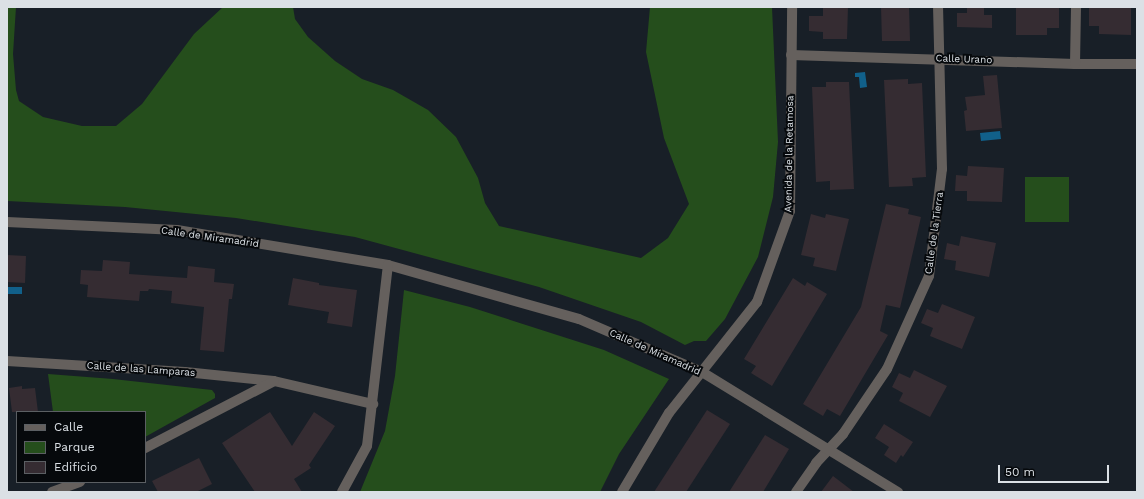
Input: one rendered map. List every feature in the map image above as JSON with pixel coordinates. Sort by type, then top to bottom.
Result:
[{"type":"street","name":"Avenida de la Retamosa","points":[[622,492],[668,413],[757,302],[790,211],[792,7]]},
{"type":"street","name":"Calle de la Tierra","points":[[796,492],[816,463],[843,434],[887,369],[929,276],[942,169],[938,58],[938,7]]},
{"type":"street","points":[[1075,64],[1076,7]]},
{"type":"street","name":"Calle Urano","points":[[791,54],[1075,64],[1137,64]]},
{"type":"street","name":"Calle de Miramadrid","points":[[7,222],[177,230],[388,265],[579,320],[702,372],[898,492]]},
{"type":"street","points":[[342,492],[367,446],[388,265]]},
{"type":"street","name":"Calle de las Lamparas","points":[[7,361],[185,372],[274,381],[372,404]]},
{"type":"street","points":[[146,447],[274,381]]},
{"type":"street","points":[[52,492],[77,483]]},
{"type":"green space","points":[[7,7],[16,7],[13,54],[16,90],[19,101],[43,117],[82,126],[116,126],[142,104],[194,34],[223,7],[293,7],[295,19],[308,37],[335,61],[362,79],[393,90],[428,110],[456,137],[478,178],[485,203],[499,226],[641,258],[668,238],[689,204],[664,138],[646,52],[650,7],[772,7],[778,142],[773,197],[758,257],[725,319],[706,341],[694,341],[685,345],[641,322],[539,287],[355,237],[236,218],[125,207],[7,201]]},
{"type":"green space","points":[[1025,177],[1069,177],[1069,222],[1025,222]]},
{"type":"green space","points":[[404,290],[470,307],[604,350],[669,379],[619,454],[600,492],[360,492],[385,431],[395,376]]},
{"type":"green space","points":[[48,374],[113,379],[212,390],[215,394],[215,398],[146,436],[146,411],[53,411]]},
{"type":"water","points":[[865,72],[867,87],[860,88],[859,77],[855,77],[855,73]]},
{"type":"water","points":[[1000,131],[1001,139],[981,141],[980,133]]},
{"type":"water","points":[[7,287],[22,287],[22,294],[7,294]]},
{"type":"building","points":[[823,7],[848,7],[847,39],[823,39],[823,32],[809,31],[809,16],[823,16]]},
{"type":"building","points":[[881,7],[909,7],[910,41],[882,41]]},
{"type":"building","points":[[967,7],[984,7],[984,15],[992,15],[992,28],[957,27],[957,13],[967,13]]},
{"type":"building","points":[[1016,7],[1059,7],[1059,28],[1047,28],[1047,35],[1016,35]]},
{"type":"building","points":[[1089,7],[1131,7],[1131,35],[1099,34],[1099,26],[1089,26]]},
{"type":"building","points":[[997,75],[1002,128],[966,131],[964,111],[967,110],[965,97],[985,95],[983,76]]},
{"type":"building","points":[[908,79],[908,84],[922,83],[926,177],[912,178],[913,186],[889,187],[884,80]]},
{"type":"building","points":[[826,82],[849,82],[854,189],[830,190],[830,181],[816,182],[812,87],[826,87]]},
{"type":"building","points":[[968,166],[1004,168],[1002,202],[967,201],[967,191],[955,191],[956,175],[967,176]]},
{"type":"building","points":[[886,204],[909,209],[908,214],[921,217],[900,308],[886,305],[880,331],[888,335],[840,416],[827,409],[823,416],[803,404],[861,307]]},
{"type":"building","points":[[811,214],[825,218],[826,214],[849,219],[836,271],[813,266],[815,258],[801,255]]},
{"type":"building","points":[[961,236],[996,243],[989,277],[955,270],[956,261],[944,259],[947,243],[959,246]]},
{"type":"building","points":[[7,255],[26,256],[25,283],[7,282]]},
{"type":"building","points":[[103,260],[130,262],[129,274],[187,278],[188,266],[215,269],[214,282],[234,284],[232,299],[229,299],[224,352],[200,350],[204,307],[171,303],[172,291],[149,289],[148,291],[140,291],[139,301],[87,297],[88,285],[80,284],[81,270],[102,271]]},
{"type":"building","points":[[293,278],[319,283],[319,285],[357,290],[352,327],[327,323],[329,312],[288,305]]},
{"type":"building","points":[[793,278],[805,286],[807,282],[827,294],[772,386],[751,373],[756,366],[744,359]]},
{"type":"building","points":[[942,304],[975,317],[962,349],[930,336],[933,328],[921,323],[927,309],[938,313]]},
{"type":"building","points":[[914,370],[947,386],[930,417],[899,401],[903,393],[892,387],[899,373],[910,378]]},
{"type":"building","points":[[22,386],[22,389],[35,388],[38,411],[12,412],[9,388]]},
{"type":"building","points":[[707,410],[730,424],[686,492],[654,492]]},
{"type":"building","points":[[270,412],[292,446],[314,412],[335,426],[309,465],[311,468],[294,479],[302,492],[255,492],[222,443]]},
{"type":"building","points":[[884,424],[913,442],[903,457],[901,455],[896,463],[884,455],[889,447],[875,438]]},
{"type":"building","points":[[765,435],[789,449],[763,492],[729,492]]},
{"type":"building","points":[[199,458],[212,484],[196,492],[158,492],[152,481]]},
{"type":"building","points":[[833,476],[854,492],[821,492]]}]
